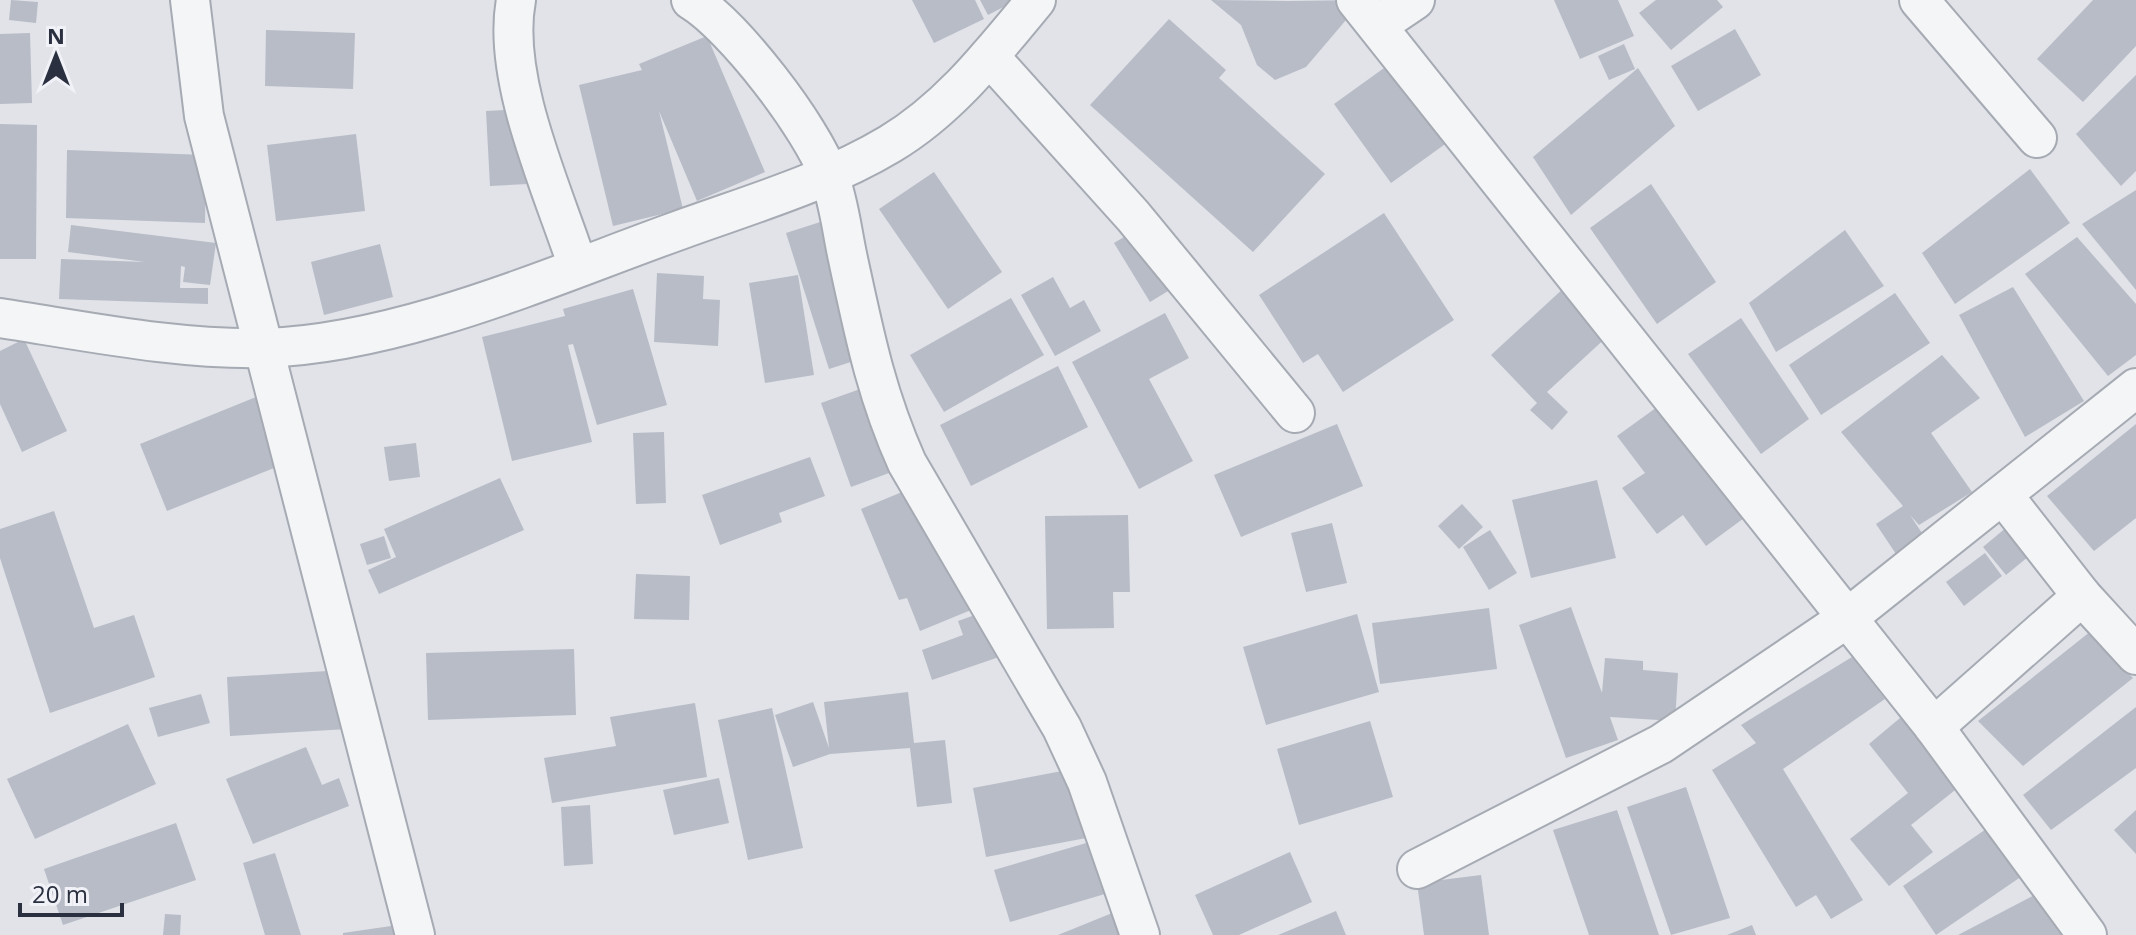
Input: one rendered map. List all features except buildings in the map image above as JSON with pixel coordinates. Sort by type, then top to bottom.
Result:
[{"type":"street","points":[[190,0],[204,116],[415,935]]},
{"type":"street","points":[[516,0],[511,29],[522,96],[578,267]]},
{"type":"street","points":[[691,0],[709,11],[745,48],[793,113],[829,175],[874,382],[887,419],[907,463],[1062,728],[1087,782],[1140,935]]},
{"type":"street","points":[[0,318],[150,340],[265,348],[342,338],[456,311],[829,175],[890,144],[941,108],[1036,0]]},
{"type":"street","points":[[1415,0],[1367,13],[1934,727],[2087,935]]},
{"type":"street","points":[[1919,0],[2037,138]]},
{"type":"street","points":[[989,56],[1133,216],[1295,413]]},
{"type":"street","points":[[1417,869],[1661,744],[1846,619],[2136,388]]},
{"type":"street","points":[[2003,495],[2082,596],[2136,655]]},
{"type":"street","points":[[1934,727],[2082,596]]}]
